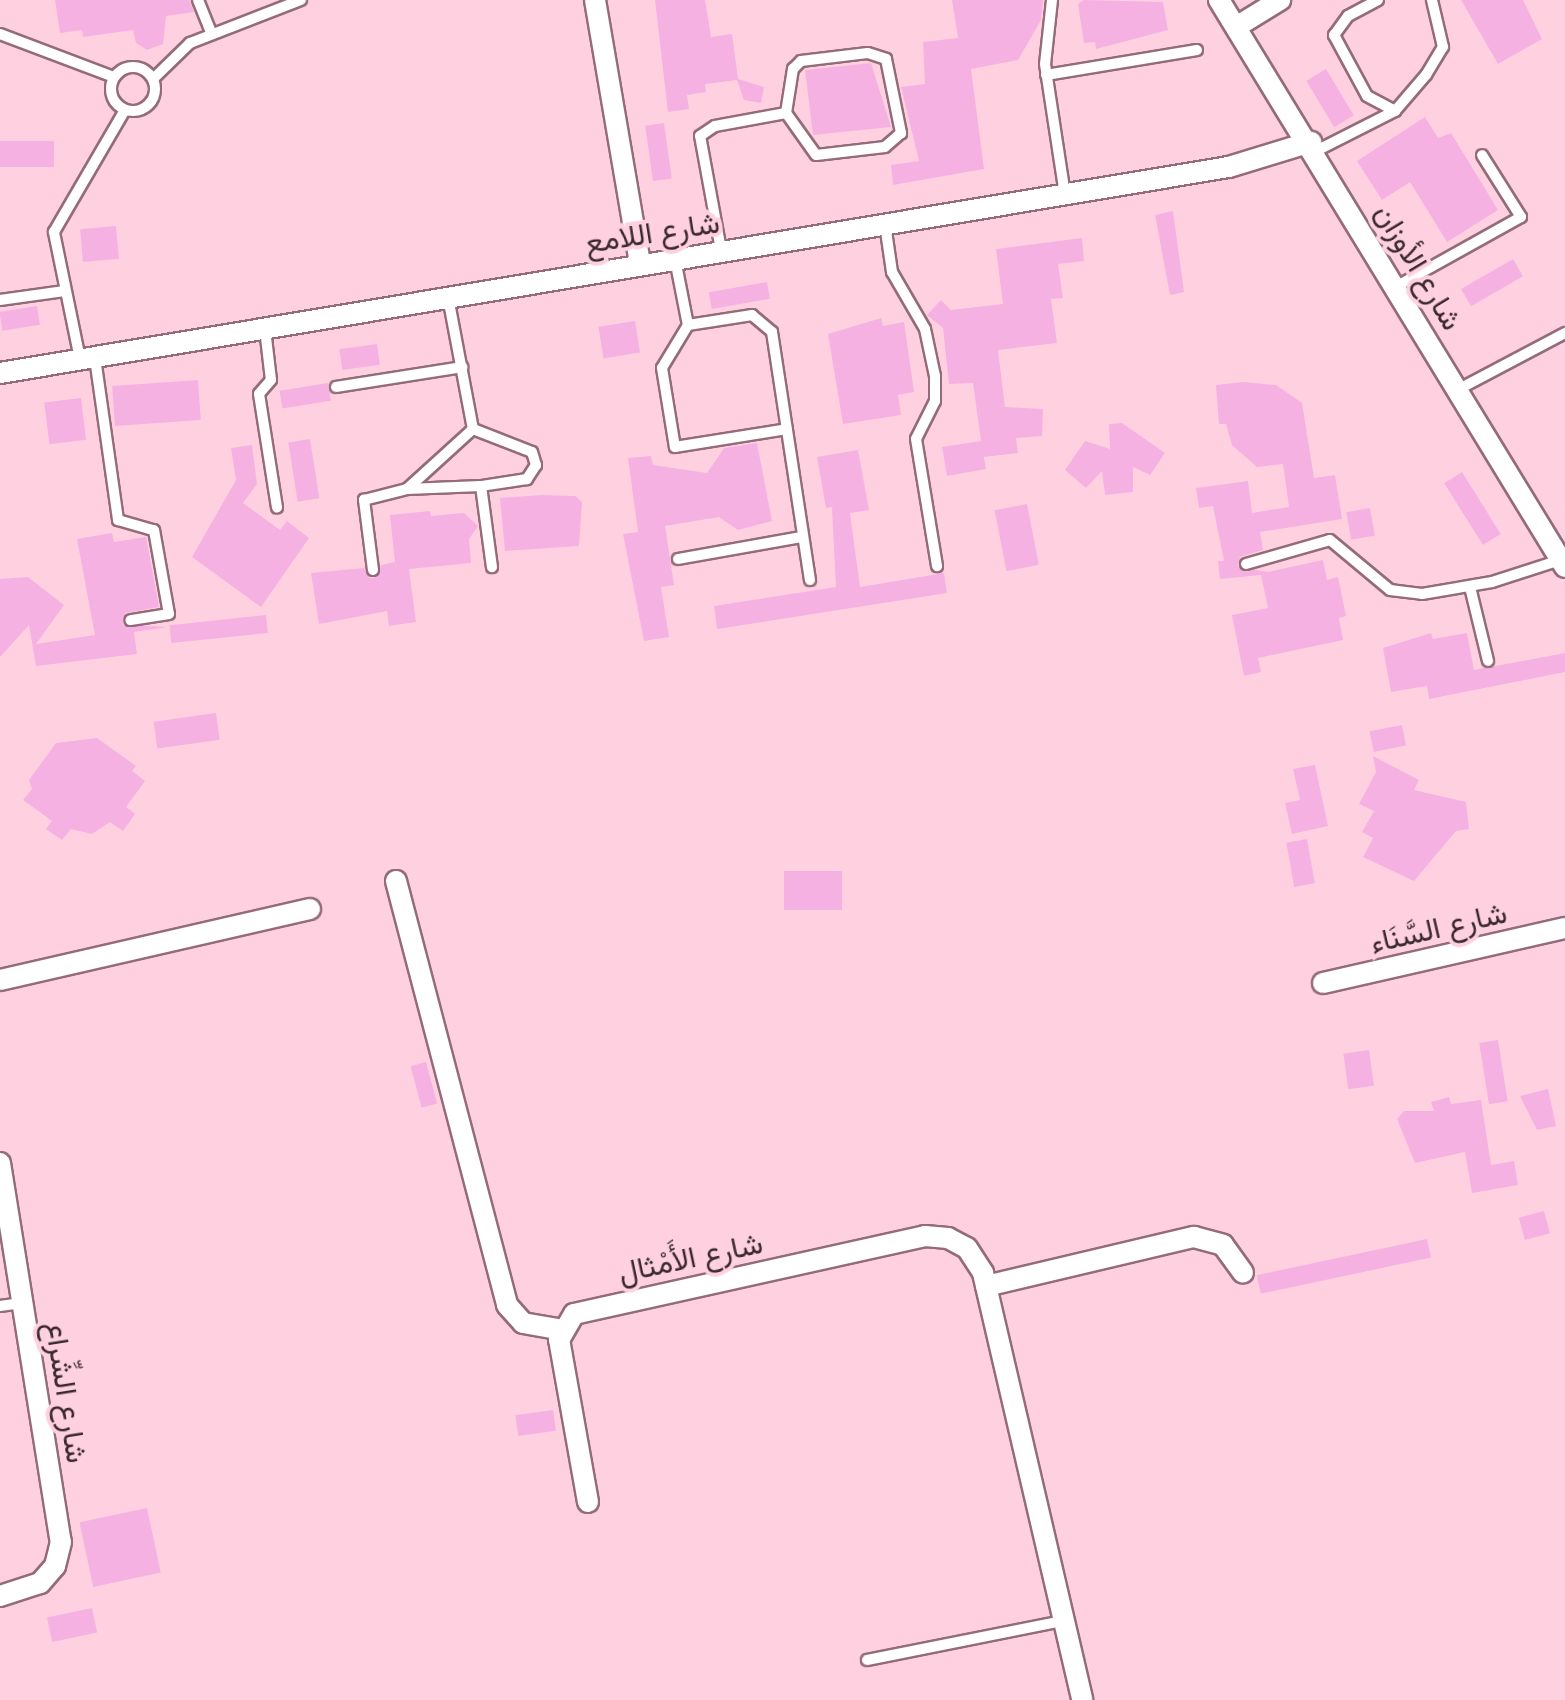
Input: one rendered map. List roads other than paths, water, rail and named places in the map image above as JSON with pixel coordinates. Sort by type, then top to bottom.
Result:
[{"type":"street","points":[[594,0],[640,263]]},
{"type":"street","name":"شارع الأوزان","points":[[1219,0],[1314,146],[1563,563]]},
{"type":"street","points":[[1236,27],[1280,0]]},
{"type":"street","name":"شارع اللامع","points":[[0,373],[640,263],[1229,168],[1314,146]]},
{"type":"street","points":[[396,881],[507,1305],[523,1323],[562,1330],[588,1502]]},
{"type":"street","points":[[0,980],[310,909]]},
{"type":"street","name":"شارع السَّنَاء","points":[[1323,982],[1565,928]]},
{"type":"street","name":"شارع الشِّراع","points":[[0,1163],[61,1542],[54,1566],[40,1583],[0,1596]]},
{"type":"street","name":"شارع الأَمْثال","points":[[562,1330],[582,1310],[925,1236],[967,1248],[986,1286],[1082,1700]]},
{"type":"street","points":[[986,1286],[1194,1237],[1223,1245],[1243,1273]]},
{"type":"lane","points":[[198,0],[211,32]]},
{"type":"lane","points":[[130,620],[170,614],[154,530],[118,520],[87,358],[64,290],[54,232],[125,110],[152,101],[153,79],[211,32],[301,0]]},
{"type":"lane","points":[[1052,0],[1046,75],[1065,194]]},
{"type":"lane","points":[[1378,0],[1348,16],[1334,35],[1368,96],[1394,111]]},
{"type":"lane","points":[[1314,146],[1394,111],[1440,56],[1442,32],[1432,0]]},
{"type":"lane","points":[[0,34],[114,78],[136,67],[153,79]]},
{"type":"lane","points":[[1046,75],[1197,50]]},
{"type":"lane","points":[[878,54],[886,58],[900,133],[885,147],[816,155],[786,113],[793,68],[801,62],[878,54]]},
{"type":"lane","points":[[114,78],[111,94],[125,110]]},
{"type":"lane","points":[[721,250],[700,136],[716,126],[786,113]]},
{"type":"lane","points":[[1397,286],[1521,217],[1482,155]]},
{"type":"lane","points":[[884,224],[892,272],[926,329],[935,376],[935,400],[916,439],[937,566]]},
{"type":"lane","points":[[675,258],[688,325],[662,368],[675,447],[787,429]]},
{"type":"lane","points":[[0,300],[64,290]]},
{"type":"lane","points":[[447,296],[473,429]]},
{"type":"lane","points":[[688,325],[741,315],[768,326],[810,580]]},
{"type":"lane","points":[[265,328],[271,380],[260,394],[277,508]]},
{"type":"lane","points":[[1459,389],[1565,334]]},
{"type":"lane","points":[[336,387],[462,367]]},
{"type":"lane","points":[[373,570],[364,500],[407,489],[481,486],[527,479],[536,465],[532,452],[473,429]]},
{"type":"lane","points":[[407,489],[473,429]]},
{"type":"lane","points":[[481,486],[492,568]]},
{"type":"lane","points":[[678,559],[802,537]]},
{"type":"lane","points":[[1246,564],[1330,540],[1390,590],[1422,594],[1470,588],[1563,563]]},
{"type":"lane","points":[[1470,588],[1488,661]]},
{"type":"lane","points":[[0,1306],[23,1302]]},
{"type":"lane","points":[[867,1660],[1063,1621]]}]
